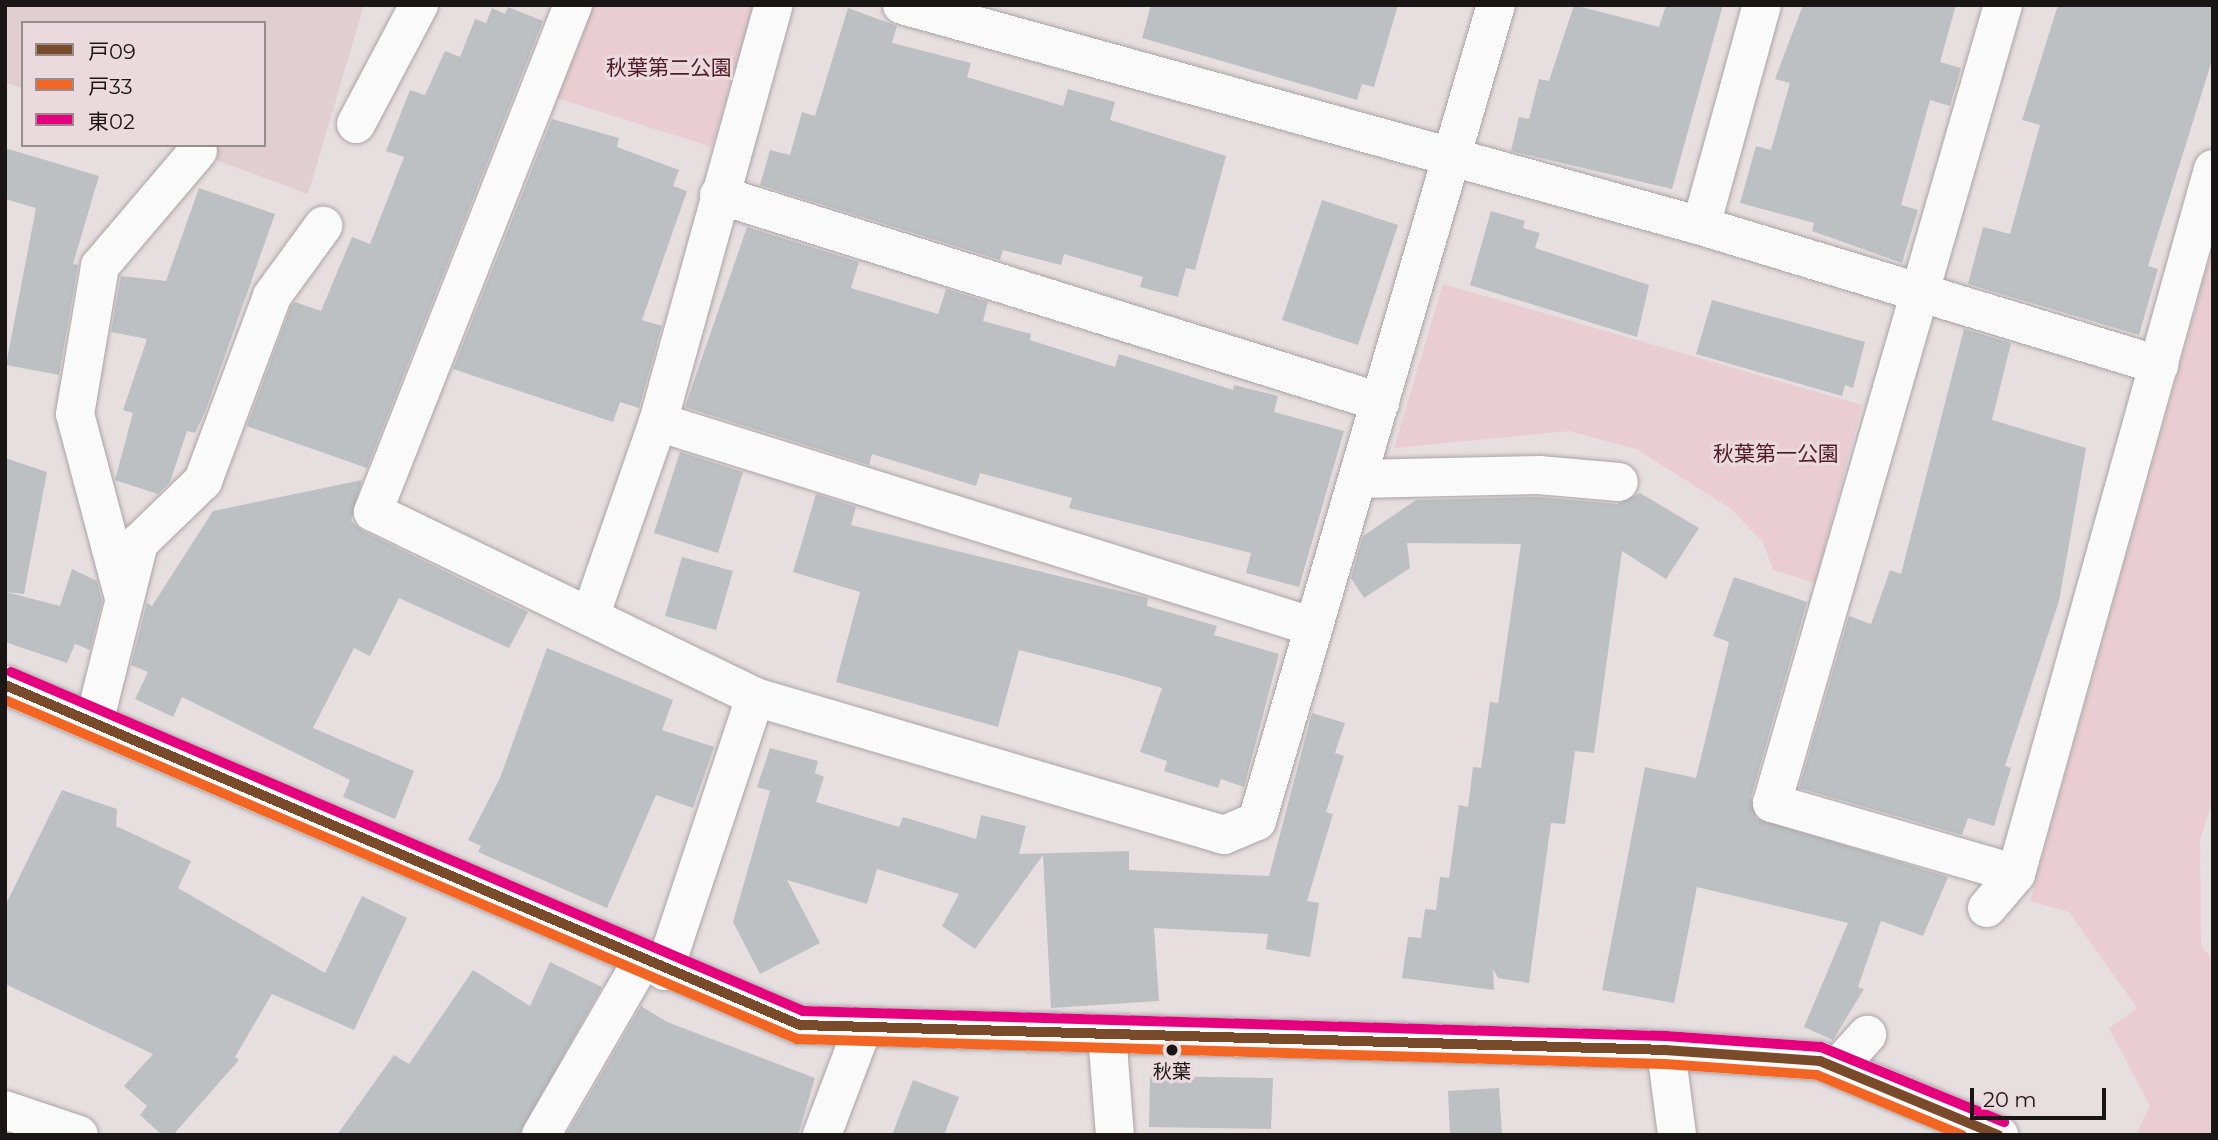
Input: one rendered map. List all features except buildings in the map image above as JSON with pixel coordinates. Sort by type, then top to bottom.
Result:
[{"type":"street","points":[[356,124],[419,5]]},
{"type":"street","points":[[573,5],[373,512],[755,697],[1224,835],[1257,821],[1496,5]]},
{"type":"street","points":[[590,617],[658,422],[774,5]]},
{"type":"street","points":[[902,5],[1918,288],[2159,365]]},
{"type":"street","points":[[1701,226],[1762,5]]},
{"type":"street","points":[[2003,5],[1918,288],[1772,803],[2016,874]]},
{"type":"street","points":[[127,607],[75,414],[100,266],[198,151]]},
{"type":"street","points":[[1987,908],[2016,874],[2213,169]]},
{"type":"street","points":[[719,195],[1381,402]]},
{"type":"street","points":[[94,723],[127,607],[139,543],[203,481],[272,296],[323,226]]},
{"type":"street","points":[[658,422],[1314,627]]},
{"type":"street","points":[[1358,479],[1539,475],[1619,482]]},
{"type":"street","points":[[5,685],[653,966],[800,1025],[1666,1050],[1820,1061],[1999,1135]]},
{"type":"street","points":[[541,1135],[653,966],[755,697]]},
{"type":"street","points":[[822,1135],[863,1027]]},
{"type":"street","points":[[1107,1034],[1115,1135]]},
{"type":"street","points":[[1838,1068],[1867,1035]]},
{"type":"street","points":[[1666,1050],[1677,1135]]},
{"type":"street","points":[[5,1110],[79,1135]]},
{"type":"shaded area","points":[[5,5],[364,5],[308,194],[180,147],[266,147],[266,21],[21,21],[21,88],[5,82]]},
{"type":"green space","name":"秋葉第二公園","points":[[591,5],[754,5],[712,147],[557,98]]},
{"type":"green space","points":[[2213,246],[2213,798],[2200,840],[2201,946],[2213,960],[2213,1135],[2136,1135],[2150,1106],[2109,1028],[2137,1008],[2069,912],[2030,901]]},
{"type":"green space","name":"秋葉第一公園","points":[[1443,284],[1862,405],[1815,583],[1773,570],[1763,542],[1730,508],[1636,449],[1569,431],[1394,448]]},
{"type":"transit line","name":"東02","points":[[11,672],[803,1011],[1666,1036],[1821,1047],[2004,1122]]},
{"type":"transit line","name":"戸09","points":[[5,685],[800,1025],[1666,1050],[1820,1061],[1998,1135]]},
{"type":"transit line","name":"戸33","points":[[5,700],[797,1039],[1665,1064],[1817,1075],[1962,1135]]},
{"type":"place","name":"秋葉","points":[[1172,1050]]}]
